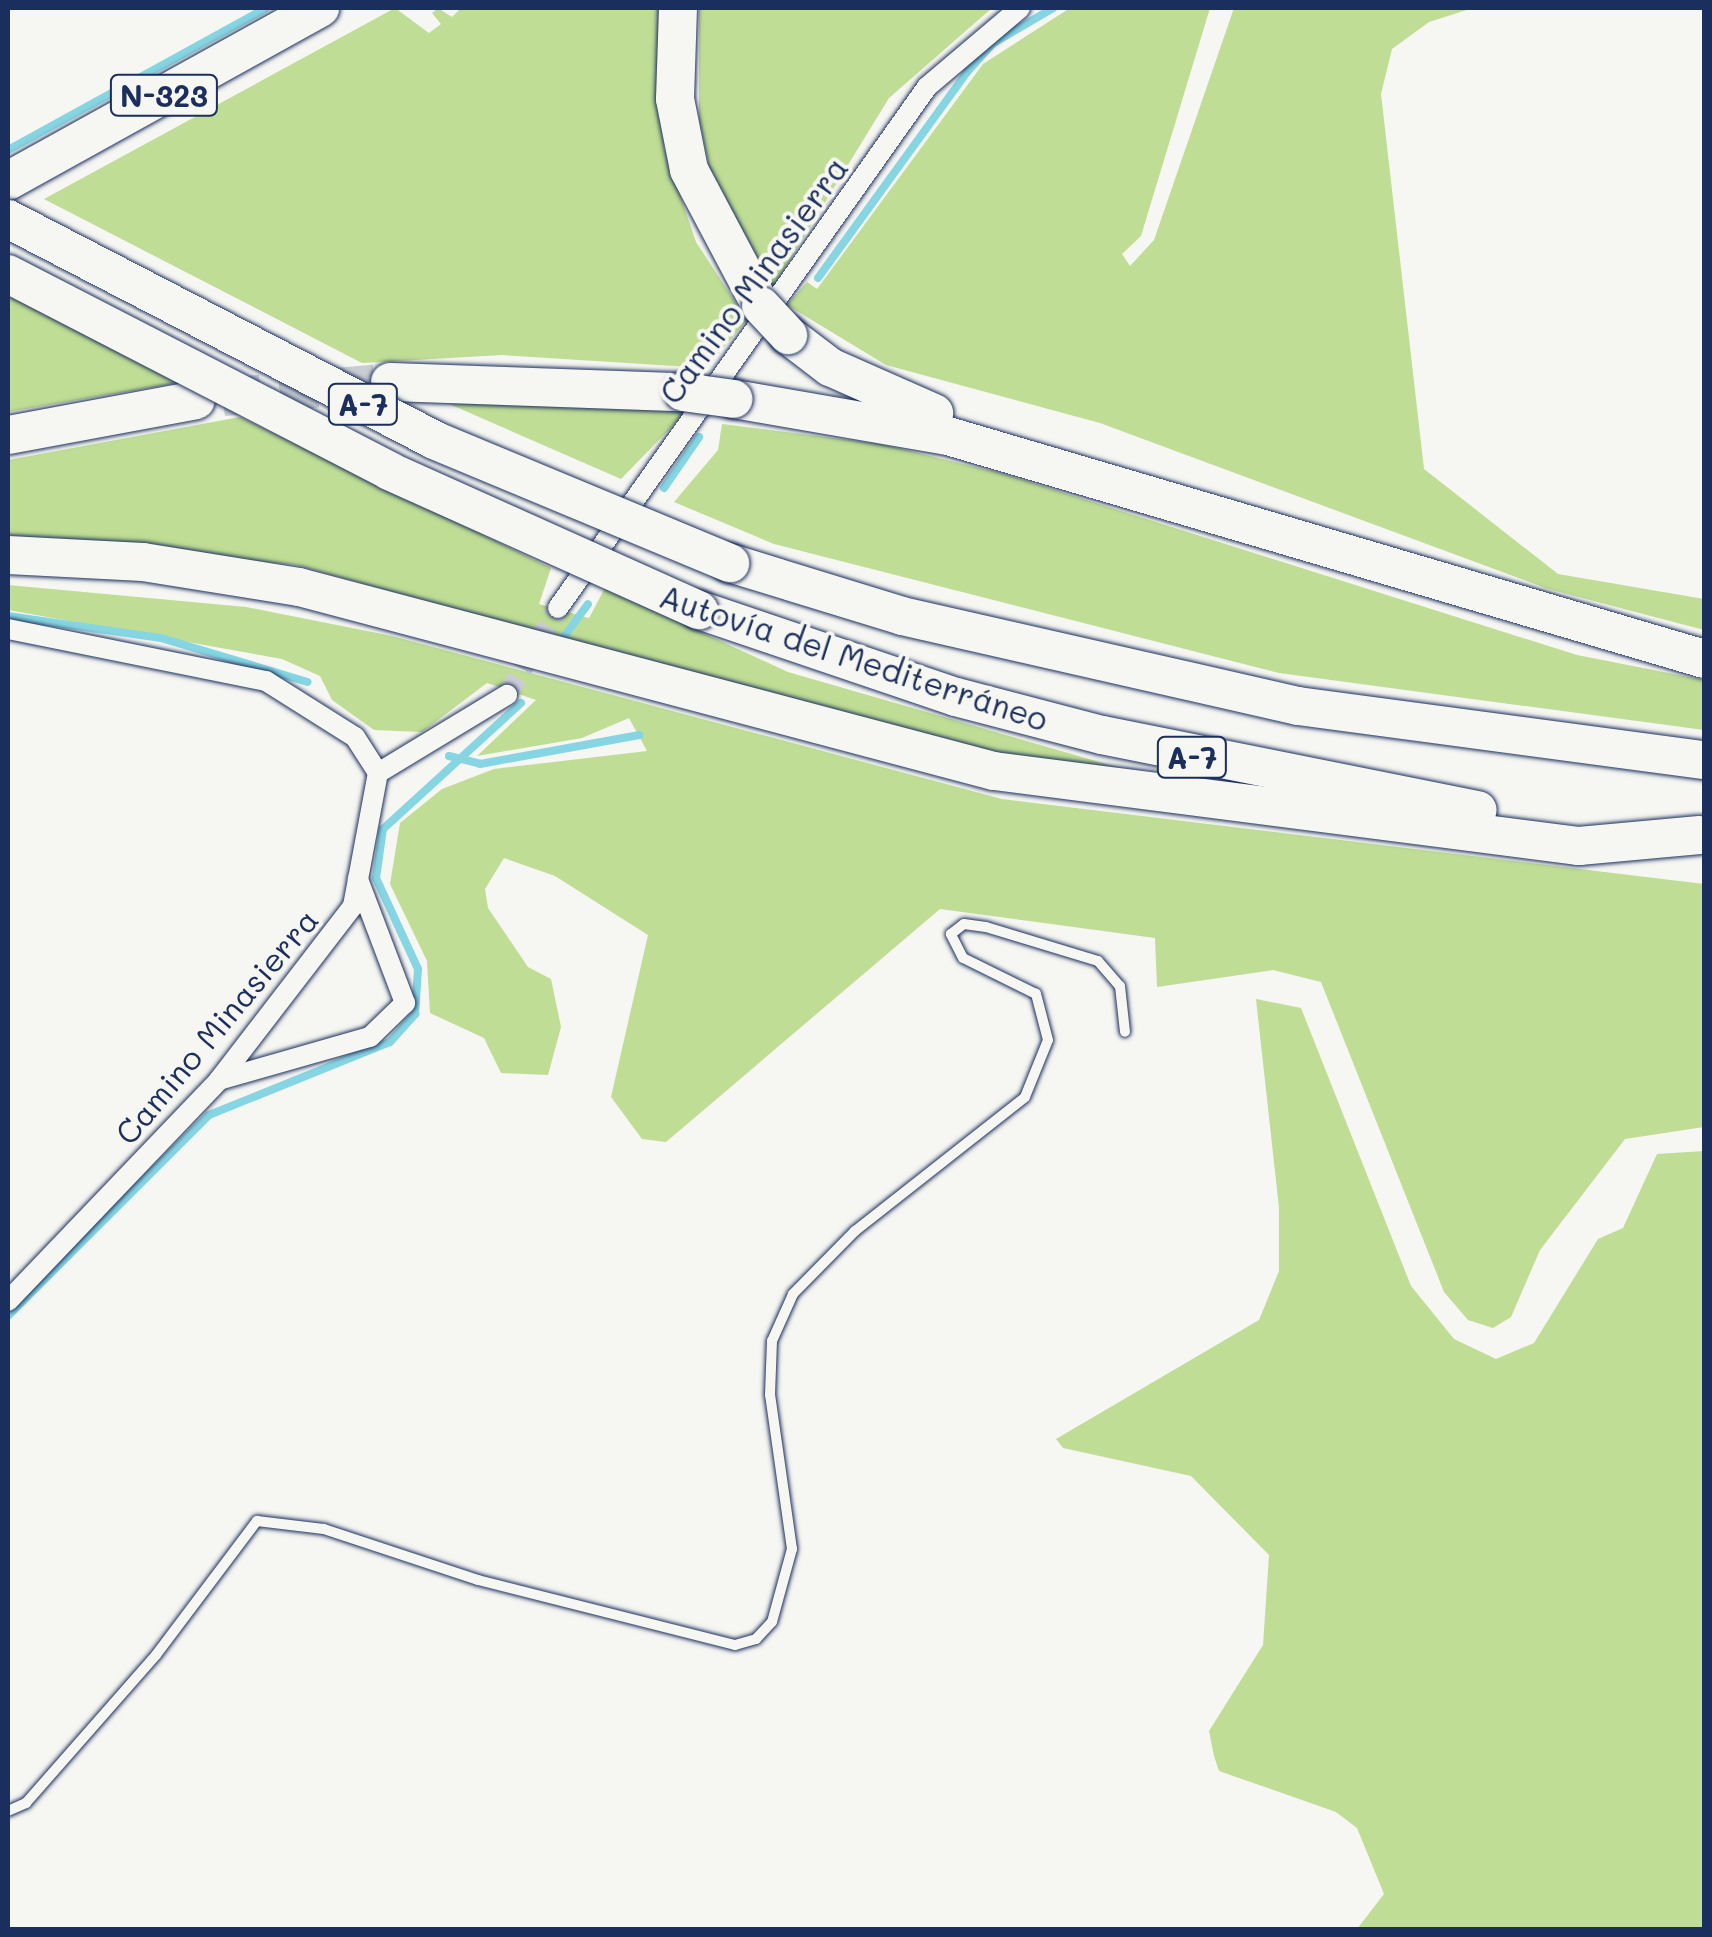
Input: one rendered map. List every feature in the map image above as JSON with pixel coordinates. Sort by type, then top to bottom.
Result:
[{"type":"highway","name":"N-323","points":[[8,180],[320,8]]},
{"type":"highway","points":[[678,8],[675,99],[689,170],[761,306],[788,335],[882,395],[1032,442],[1088,474]]},
{"type":"highway","name":"Autovía del Mediterráneo","points":[[8,220],[434,440],[730,562],[902,616],[1298,706],[1704,760]]},
{"type":"highway","name":"Autovía del Mediterráneo","points":[[8,274],[389,471],[699,610],[956,698],[1256,773],[1702,835]]},
{"type":"highway","points":[[390,382],[683,392],[892,424],[1088,474],[1704,659]]},
{"type":"highway","points":[[8,435],[196,400]]},
{"type":"highway","points":[[8,555],[143,562],[299,587],[994,770],[1580,846],[1702,835]]},
{"type":"street","name":"Camino Minasierra","points":[[558,608],[927,87],[1020,8]]},
{"type":"street","points":[[8,629],[266,681],[355,737],[378,773],[507,695]]},
{"type":"street","name":"Camino Minasierra","points":[[8,1301],[219,1080],[353,906],[378,773]]},
{"type":"street","points":[[219,1080],[370,1037],[406,1003],[358,879]]},
{"type":"lane","points":[[8,1810],[26,1803],[156,1655],[257,1521],[324,1529],[478,1580],[734,1646],[756,1639],[772,1622],[792,1549],[770,1395],[772,1341],[793,1294],[855,1231],[1025,1097],[1048,1040],[1036,994],[963,958],[951,934],[964,924],[986,928],[1098,961],[1120,986],[1124,1032]]},
{"type":"green space","points":[[395,8],[429,33],[441,24],[432,13],[438,8],[452,17],[461,8],[660,8],[664,148],[696,242],[747,320],[706,368],[502,355],[362,363],[44,199]]},
{"type":"green space","points":[[699,8],[992,8],[889,98],[772,289],[712,181],[699,118]]},
{"type":"green space","points":[[1070,8],[1210,8],[1141,236],[1122,254],[1130,266],[1154,240],[1234,8],[1473,8],[1429,22],[1392,49],[1381,94],[1424,469],[1558,574],[1704,599],[1704,630],[1548,589],[1100,423],[886,365],[787,305],[807,282],[817,289],[983,64]]},
{"type":"green space","points":[[8,292],[177,383],[8,412]]},
{"type":"green space","points":[[431,396],[691,407],[621,479]]},
{"type":"green space","points":[[240,417],[551,568],[539,604],[589,618],[605,588],[788,672],[1158,779],[942,745],[296,565],[8,535],[8,460]]},
{"type":"green space","points":[[722,424],[881,444],[1004,474],[1577,655],[1704,680],[1704,730],[1279,673],[774,544],[674,502],[718,450]]},
{"type":"green space","points":[[8,585],[246,607],[392,636],[1002,799],[1704,884],[1704,1127],[1625,1139],[1540,1250],[1511,1317],[1493,1328],[1468,1320],[1444,1292],[1321,982],[1273,970],[1157,987],[1155,938],[940,909],[666,1142],[642,1139],[611,1097],[648,935],[555,876],[504,858],[485,889],[488,908],[528,967],[551,979],[561,1027],[548,1075],[501,1073],[484,1038],[430,1013],[427,961],[390,884],[400,823],[442,789],[494,769],[647,751],[629,718],[582,738],[477,756],[536,700],[487,683],[422,732],[374,730],[332,700],[320,676],[282,659],[8,610]]},
{"type":"green space","points":[[1256,999],[1301,1008],[1411,1286],[1454,1339],[1496,1359],[1534,1343],[1598,1239],[1623,1228],[1657,1154],[1704,1151],[1704,1929],[1357,1929],[1384,1894],[1357,1828],[1336,1812],[1219,1771],[1214,1756],[1209,1731],[1263,1645],[1269,1555],[1191,1476],[1063,1448],[1056,1439],[1259,1320],[1279,1271],[1279,1208]]},
{"type":"waterway","points":[[8,150],[266,8]]},
{"type":"waterway","points":[[818,278],[967,72],[992,44],[1053,8]]},
{"type":"waterway","points":[[664,488],[699,437]]},
{"type":"waterway","points":[[563,638],[588,604]]},
{"type":"waterway","points":[[8,616],[161,638],[308,682]]},
{"type":"waterway","points":[[8,1316],[209,1115],[390,1042],[415,1014],[418,969],[376,878],[383,829],[521,703]]},
{"type":"waterway","points":[[449,756],[480,764],[639,735]]},
{"type":"tunnel","points":[[223,397],[390,382]]},
{"type":"tunnel","points":[[507,695],[558,608]]}]
